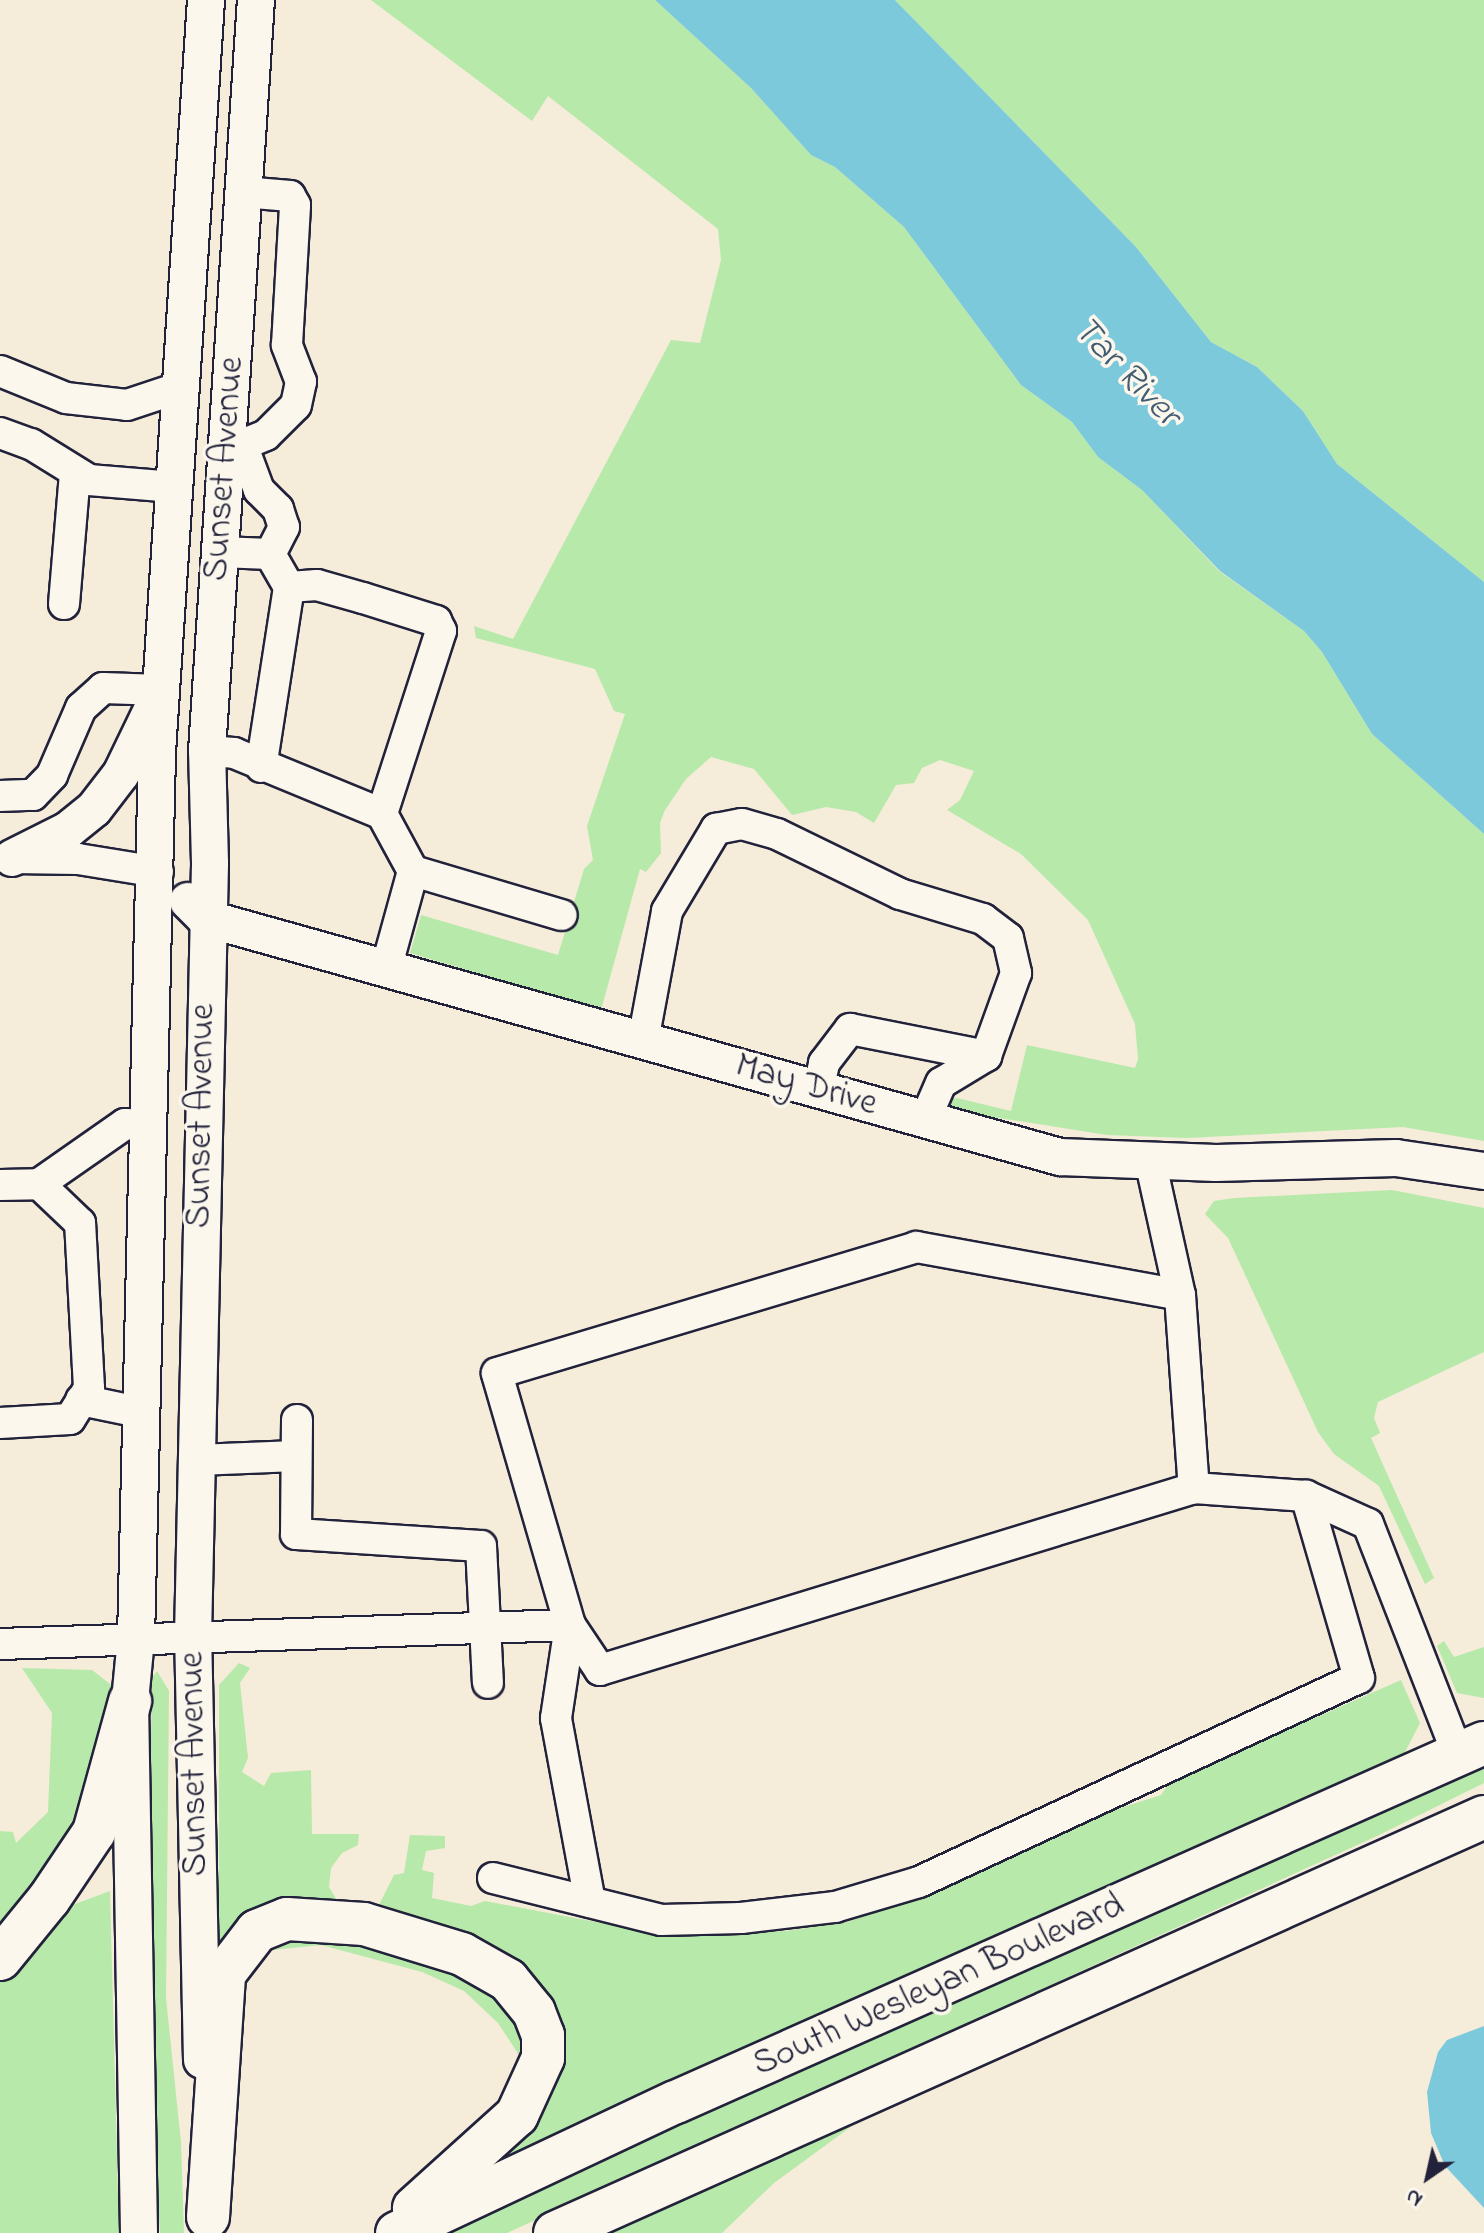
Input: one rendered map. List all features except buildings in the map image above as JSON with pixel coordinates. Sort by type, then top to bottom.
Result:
[{"type":"highway","points":[[0,1959],[49,1899],[94,1832],[130,1701]]},
{"type":"highway","name":"South Wesleyan Boulevard","points":[[397,2233],[676,2102],[1471,1749]]},
{"type":"highway","name":"South Wesleyan Boulevard","points":[[555,2233],[1484,1817]]},
{"type":"highway","points":[[208,2225],[224,1974],[245,1942],[271,1923],[328,1920],[388,1931],[483,1964],[523,1996],[543,2035],[539,2075],[501,2135],[435,2193],[373,2233]]},
{"type":"main road","name":"Sunset Avenue","points":[[139,2233],[130,1701],[136,1639],[143,1413],[161,690],[206,0]]},
{"type":"main road","name":"Sunset Avenue","points":[[208,2225],[193,1637],[205,918],[210,863],[207,751],[220,552],[235,449],[243,192],[256,0]]},
{"type":"main road","points":[[6,858],[68,830],[94,809],[126,766],[161,690]]},
{"type":"main road","name":"May Drive","points":[[158,872],[205,918],[1060,1157],[1150,1160],[1396,1158],[1484,1171]]},
{"type":"street","points":[[243,192],[290,196],[295,205],[287,345],[301,382],[296,405],[266,435],[235,449],[259,490],[278,509],[284,527],[270,554]]},
{"type":"street","points":[[0,371],[66,398],[127,405],[181,387]]},
{"type":"street","points":[[0,433],[31,444],[75,474],[174,487]]},
{"type":"street","points":[[64,604],[75,474]]},
{"type":"street","points":[[220,552],[270,554]]},
{"type":"street","points":[[261,767],[289,587],[270,554]]},
{"type":"street","points":[[289,587],[317,585],[363,598],[436,621],[441,631],[382,814]]},
{"type":"street","points":[[0,796],[33,795],[52,775],[81,708],[103,688],[161,690]]},
{"type":"street","points":[[207,751],[234,753],[261,767],[382,814],[413,871],[386,969]]},
{"type":"street","points":[[643,1041],[667,911],[716,829],[742,824],[777,834],[900,894],[983,919],[1008,938],[1016,973],[986,1056],[941,1083],[925,1120]]},
{"type":"street","points":[[6,858],[78,859],[158,872]]},
{"type":"street","points":[[413,871],[562,915]]},
{"type":"street","points":[[818,1090],[824,1063],[850,1029],[986,1056]]},
{"type":"street","points":[[0,1185],[39,1184],[125,1124],[151,1125]]},
{"type":"street","points":[[1150,1160],[1180,1295],[1194,1488]]},
{"type":"street","points":[[0,1423],[70,1419],[89,1388],[80,1223],[39,1184]]},
{"type":"street","points":[[1180,1295],[916,1247],[497,1373],[570,1625],[600,1670],[1194,1488],[1306,1496],[1368,1524],[1471,1749]]},
{"type":"street","points":[[81,1400],[143,1413]]},
{"type":"street","points":[[297,1420],[296,1534],[481,1546],[488,1683]]},
{"type":"street","points":[[197,1460],[296,1456]]},
{"type":"street","points":[[493,1878],[661,1920],[741,1918],[847,1904],[919,1882],[1359,1678],[1306,1496]]},
{"type":"street","points":[[0,1644],[570,1625]]},
{"type":"street","points":[[570,1625],[556,1718],[590,1902]]},
{"type":"green space","points":[[371,0],[655,0],[751,88],[811,155],[835,167],[904,227],[1021,385],[1072,422],[1098,457],[1142,490],[1219,571],[1304,631],[1322,652],[1372,734],[1484,834],[1484,1141],[1403,1127],[1187,1138],[1107,1135],[949,1110],[946,1100],[957,1098],[1011,1111],[1027,1045],[1135,1068],[1138,1059],[1135,1024],[1088,920],[1021,854],[947,810],[960,800],[974,771],[940,760],[922,768],[914,783],[896,785],[874,823],[856,812],[826,807],[792,815],[754,769],[711,757],[686,779],[665,810],[660,823],[661,853],[646,872],[640,869],[601,1010],[410,953],[421,915],[558,955],[584,869],[593,860],[587,826],[625,714],[614,711],[595,669],[476,638],[474,626],[513,639],[671,340],[700,343],[721,260],[718,229],[548,96],[532,121]]},
{"type":"green space","points":[[895,0],[1484,0],[1484,582],[1337,464],[1303,411],[1257,367],[1211,342],[1136,247]]},
{"type":"green space","points":[[1392,1190],[1484,1208],[1484,1352],[1378,1402],[1374,1418],[1380,1433],[1371,1438],[1434,1578],[1425,1584],[1379,1486],[1334,1454],[1318,1432],[1228,1238],[1205,1214],[1214,1201],[1234,1198]]},
{"type":"green space","points":[[1444,1641],[1454,1657],[1484,1647],[1484,1698],[1457,1693],[1437,1646]]},
{"type":"green space","points":[[239,1663],[250,1668],[240,1683],[248,1758],[242,1772],[264,1786],[271,1773],[311,1770],[312,1834],[359,1834],[358,1845],[342,1853],[331,1868],[329,1887],[338,1902],[362,1908],[379,1905],[394,1875],[404,1873],[410,1835],[445,1836],[445,1848],[426,1851],[422,1870],[434,1873],[432,1898],[471,1906],[485,1901],[664,1935],[786,1931],[847,1922],[909,1901],[1102,1814],[1161,1795],[1170,1782],[1401,1680],[1420,1723],[1403,1756],[508,2159],[516,2141],[521,2058],[498,2023],[464,1991],[422,1972],[321,1945],[272,1950],[219,1971],[219,1685]]},
{"type":"green space","points":[[22,1668],[92,1670],[110,1684],[117,1699],[87,1813],[0,1941],[0,1831],[13,1832],[16,1843],[48,1812],[52,1713]]},
{"type":"green space","points":[[157,1671],[169,1691],[166,1998],[181,2142],[184,2233],[160,2233],[153,2122],[149,1853],[152,1678]]},
{"type":"green space","points":[[1484,1759],[1484,1783],[1377,1836],[507,2233],[429,2233]]},
{"type":"green space","points":[[110,1891],[119,2233],[0,2233],[0,1978],[51,1913]]},
{"type":"green space","points":[[867,2115],[774,2183],[722,2233],[595,2233]]},
{"type":"water","name":"Tar River","points":[[655,0],[895,0],[1136,247],[1211,342],[1257,367],[1303,411],[1337,464],[1484,582],[1484,834],[1372,734],[1322,652],[1304,631],[1220,571],[1142,490],[1098,457],[1072,422],[1021,385],[904,227],[835,167],[811,155],[751,88]]},
{"type":"water","points":[[1484,2026],[1484,2208],[1445,2166],[1431,2133],[1427,2092],[1438,2052],[1447,2040]]}]
